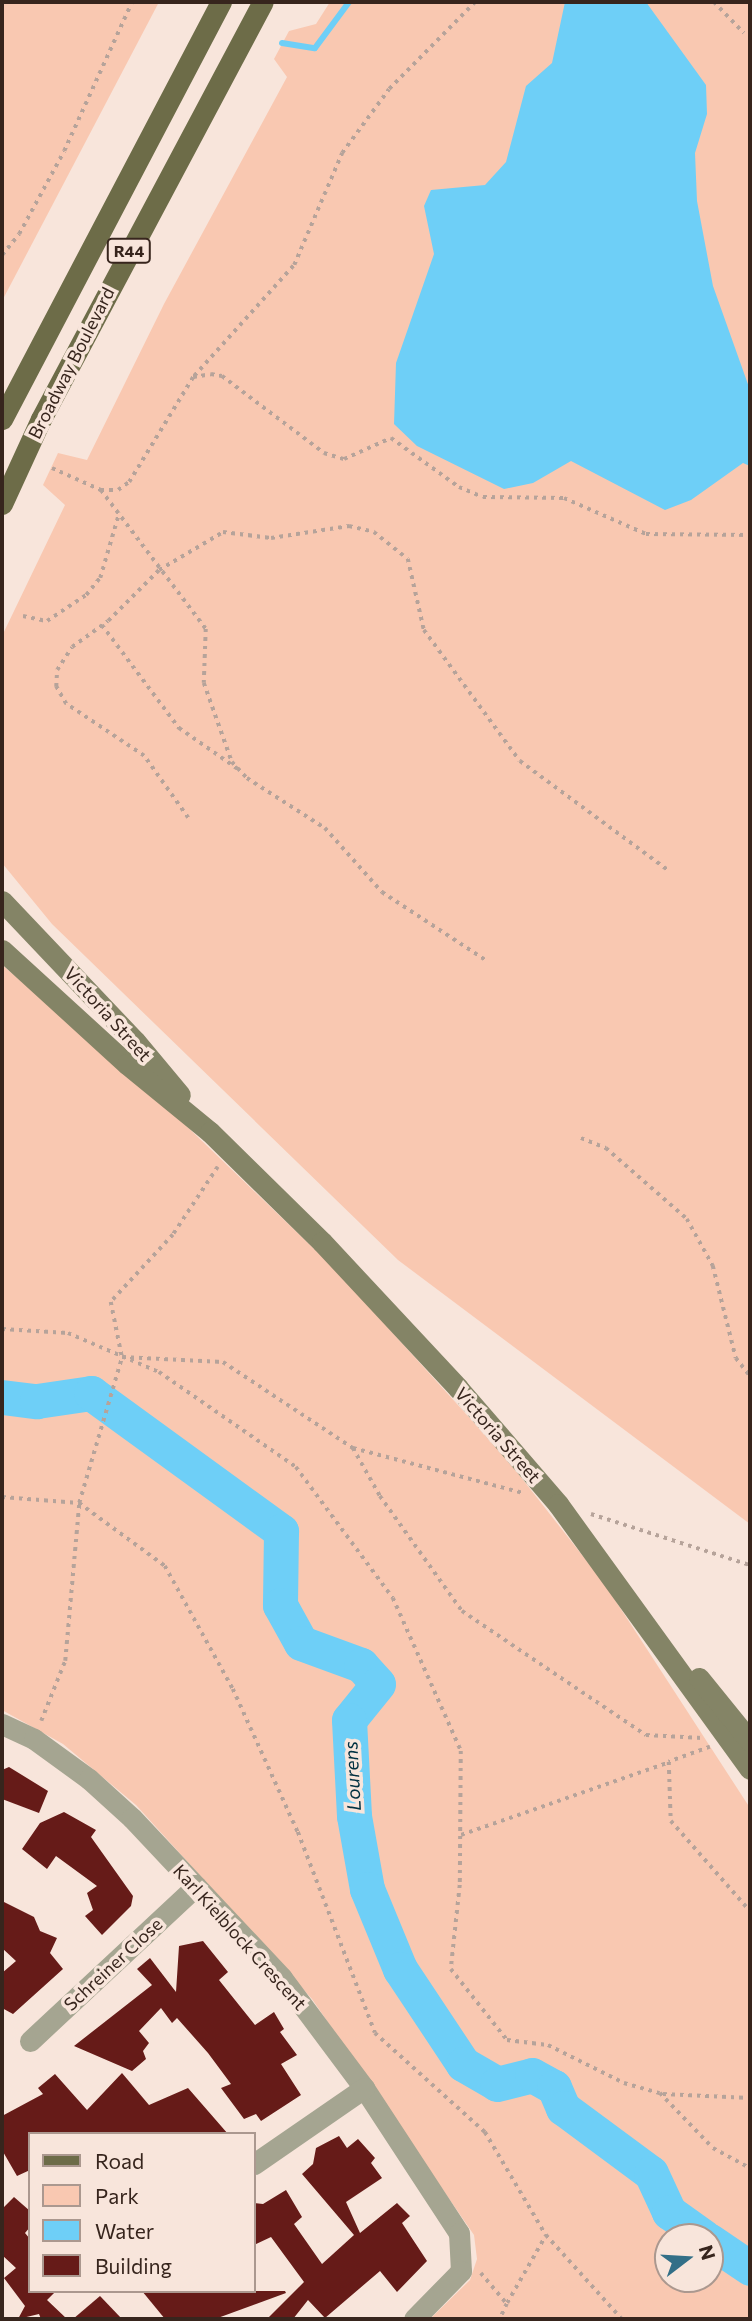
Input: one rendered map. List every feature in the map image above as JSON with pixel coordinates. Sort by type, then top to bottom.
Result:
[{"type":"main road","name":"Broadway Boulevard","points":[[2,419],[221,2]]},
{"type":"main road","name":"Broadway Boulevard","points":[[2,504],[48,407],[263,2]]},
{"type":"main road","name":"Victoria Street","points":[[2,901],[135,1041],[210,1132]]},
{"type":"main road","name":"Victoria Street","points":[[2,950],[127,1065],[229,1150],[458,1388],[558,1504],[672,1659],[740,1740],[750,1769]]},
{"type":"street","name":"Karl Kielblock Crescent","points":[[2,1724],[34,1739],[89,1779],[196,1886],[282,1978],[364,2088],[440,2200],[459,2233],[462,2262]]},
{"type":"street","name":"Schreiner Close","points":[[30,2041],[196,1886]]},
{"type":"street","points":[[256,2163],[364,2088]]},
{"type":"street","points":[[414,2319],[462,2262]]},
{"type":"path","points":[[2,256],[64,151],[132,2]]},
{"type":"path","points":[[52,468],[102,490],[118,490],[129,482],[204,360],[294,265],[342,153],[389,89],[475,2]]},
{"type":"path","points":[[714,2],[744,33]]},
{"type":"path","points":[[193,377],[222,376],[293,432],[324,453],[344,459],[391,438],[458,487],[483,497],[564,498],[646,534],[750,535]]},
{"type":"path","points":[[102,490],[159,570],[206,629],[204,683],[219,736],[239,769]]},
{"type":"path","points":[[23,615],[47,621],[86,595],[100,578],[119,513]]},
{"type":"path","points":[[188,818],[144,756],[77,715],[56,687],[57,670],[72,647],[102,625],[159,570],[223,532],[271,538],[325,527],[374,532],[408,559],[424,630],[520,761],[668,870]]},
{"type":"path","points":[[102,625],[179,728],[325,828],[382,892],[486,961]]},
{"type":"path","points":[[581,1138],[606,1148],[687,1219],[713,1266],[736,1358],[750,1376]]},
{"type":"path","points":[[34,1739],[65,1661],[79,1503],[122,1357],[111,1303],[173,1235],[229,1150]]},
{"type":"path","points":[[2,1329],[68,1332],[159,1372],[296,1467],[393,1598],[461,1751],[460,1885],[451,1969],[507,2040],[548,2045],[624,2082],[660,2094],[750,2098]]},
{"type":"path","points":[[122,1357],[223,1362],[352,1448],[380,1496],[462,1611],[646,1735],[740,1740]]},
{"type":"path","points":[[2,1497],[79,1503],[165,1566],[233,1689],[298,1832],[375,2033],[485,2132],[546,2235],[622,2319]]},
{"type":"path","points":[[461,1835],[740,1740]]},
{"type":"path","points":[[669,1762],[671,1821],[750,1910]]},
{"type":"path","points":[[660,2094],[713,2148],[750,2168]]},
{"type":"path","points":[[500,2319],[546,2235]]},
{"type":"path","points":[[462,2262],[507,2304]]},
{"type":"green space","points":[[2,2],[159,2],[2,301]]},
{"type":"green space","points":[[330,2],[750,2],[750,1524],[398,1260],[52,924],[2,863],[2,636],[65,505],[43,485],[58,453],[87,460],[164,304],[287,77],[274,59],[289,31],[316,24]]},
{"type":"green space","points":[[2,965],[148,1089],[333,1267],[505,1457],[604,1583],[750,1808],[750,2319],[430,2319],[470,2280],[477,2259],[474,2235],[312,1999],[136,1805],[63,1744],[2,1710]]},
{"type":"water","points":[[565,2],[646,2],[706,85],[707,114],[695,153],[697,201],[713,286],[750,390],[750,466],[743,463],[691,500],[665,510],[571,461],[533,483],[504,489],[417,446],[394,424],[396,363],[434,254],[424,206],[431,190],[485,185],[506,162],[526,86],[552,63]]},
{"type":"building","points":[[9,1767],[48,1791],[39,1813],[2,1799],[2,1770]]},
{"type":"building","points":[[64,1812],[96,1830],[91,1837],[133,1896],[131,1906],[102,1935],[85,1916],[93,1910],[87,1893],[97,1886],[56,1856],[47,1869],[22,1849],[40,1823]]},
{"type":"building","points":[[2,1901],[34,1917],[40,1931],[57,1938],[50,1953],[63,1969],[13,2014],[2,2008],[2,1973],[16,1961],[2,1948]]},
{"type":"building","points":[[203,1941],[228,1972],[219,1980],[255,2025],[274,2012],[284,2029],[280,2032],[297,2055],[281,2064],[301,2095],[261,2121],[256,2114],[244,2119],[221,2088],[231,2084],[208,2053],[177,2018],[172,2023],[161,2008],[139,2031],[149,2043],[143,2051],[146,2059],[132,2071],[74,2046],[152,1985],[137,1969],[150,1958],[176,1992],[179,1946]]},
{"type":"building","points":[[122,2073],[149,2105],[188,2088],[226,2132],[28,2132],[28,2171],[17,2176],[2,2150],[2,2116],[43,2094],[38,2088],[55,2074],[87,2110]]},
{"type":"building","points":[[339,2136],[347,2148],[358,2139],[375,2158],[371,2163],[382,2178],[346,2202],[360,2233],[397,2203],[410,2216],[402,2223],[427,2261],[397,2292],[380,2271],[325,2318],[308,2300],[293,2319],[267,2319],[304,2282],[271,2237],[256,2244],[256,2203],[263,2204],[286,2190],[302,2217],[294,2224],[322,2264],[354,2235],[302,2174],[313,2164],[316,2148]]},
{"type":"building","points":[[14,2197],[28,2209],[28,2229],[25,2233],[28,2237],[28,2293],[54,2293],[47,2300],[67,2319],[41,2319],[39,2314],[18,2319],[25,2306],[4,2278],[16,2268],[2,2255],[2,2209]]},
{"type":"building","points":[[144,2293],[286,2293],[215,2319],[165,2319]]},
{"type":"building","points":[[100,2296],[122,2319],[73,2319]]},
{"type":"waterway","points":[[282,43],[315,48],[349,2]]},
{"type":"waterway","name":"Lourens","points":[[2,1397],[37,1401],[91,1393],[281,1531],[280,1605],[301,1643],[361,1665],[378,1684],[349,1720],[354,1816],[367,1889],[400,1969],[463,2064],[497,2084],[532,2075],[554,2087],[563,2108],[651,2173],[669,2212],[684,2223]]},
{"type":"waterway","name":"Lourens","points":[[724,2250],[750,2268]]}]
